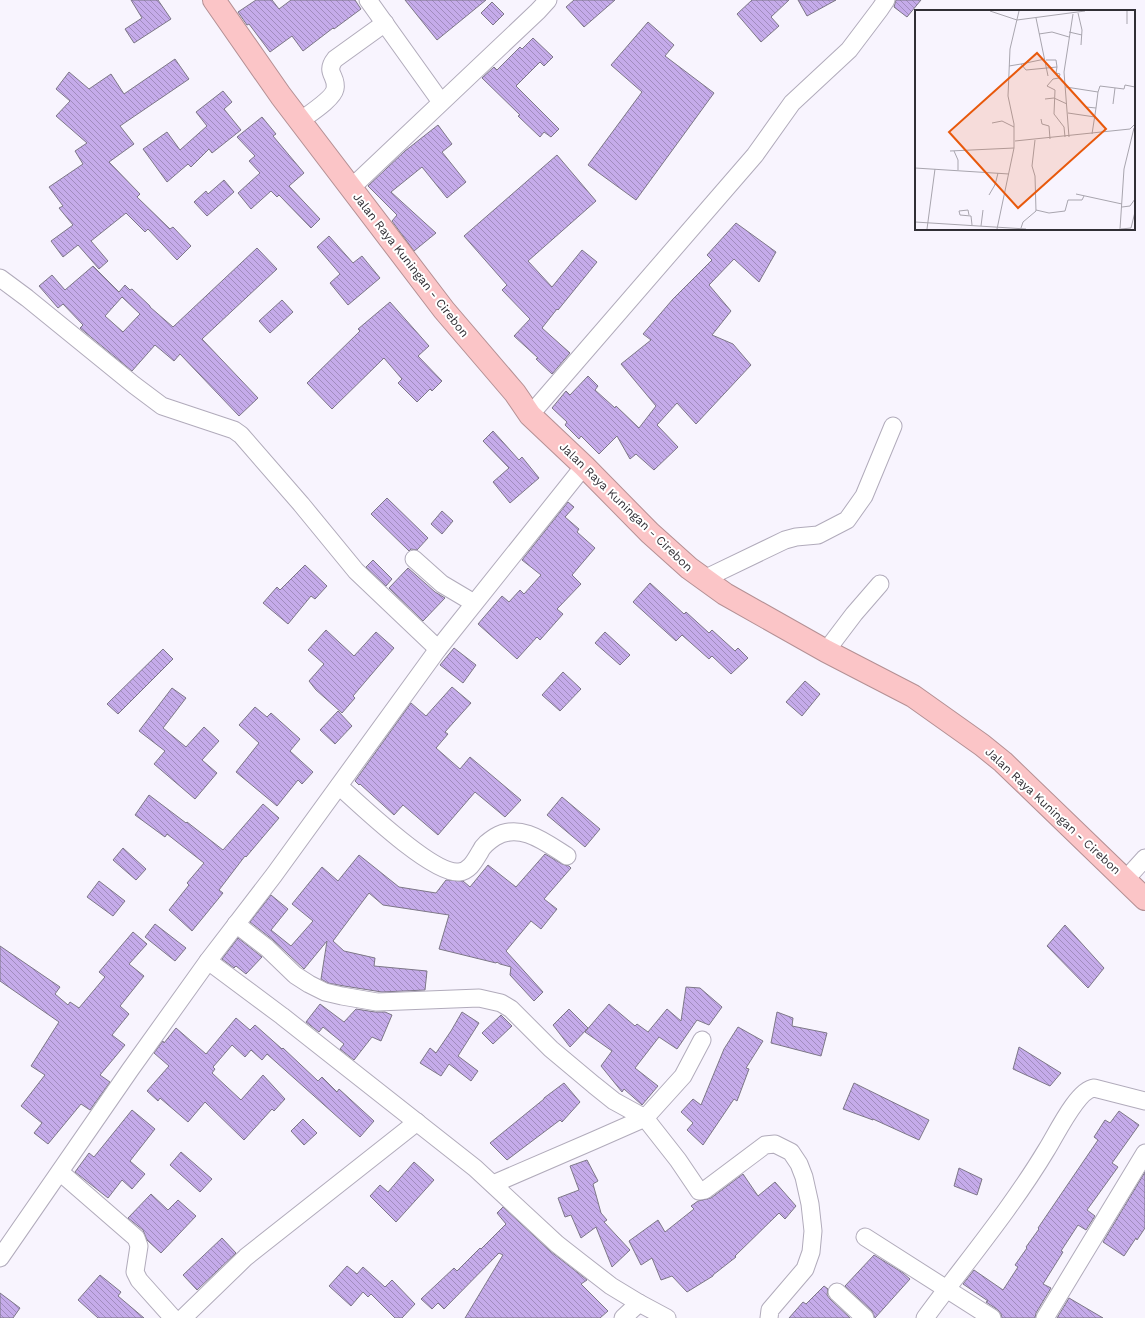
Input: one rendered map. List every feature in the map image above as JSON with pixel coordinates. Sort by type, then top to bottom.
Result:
[{"type":"highway","name":"Jalan Raya Kuningan - Cirebon","points":[[214,0],[281,96],[444,310],[516,393],[530,415],[584,466],[650,533],[704,579],[725,594],[826,652],[913,696],[982,745],[1003,762],[1145,899]]},
{"type":"street","points":[[351,188],[548,0]]},
{"type":"street","points":[[530,415],[756,155],[792,102],[849,50],[886,0]]},
{"type":"street","points":[[300,121],[331,96],[336,84],[330,68],[331,64],[376,8],[442,102]]},
{"type":"street","points":[[0,278],[162,406],[234,430],[241,435],[356,571],[438,648]]},
{"type":"street","points":[[704,579],[785,540],[796,537],[818,535],[847,520],[864,496],[893,426]]},
{"type":"street","points":[[0,1258],[130,1070],[208,961],[274,875],[438,648],[584,466]]},
{"type":"street","points":[[414,558],[442,584],[474,603]]},
{"type":"street","points":[[826,652],[854,614],[880,584]]},
{"type":"street","points":[[339,786],[408,846],[440,868],[452,872],[460,872],[468,869],[476,860],[483,846],[501,833],[511,831],[527,833],[547,843],[567,856]]},
{"type":"street","points":[[1125,880],[1145,858]]},
{"type":"street","points":[[236,924],[267,948],[295,975],[325,992],[377,1002],[479,998],[501,1003],[511,1009],[551,1048],[614,1101],[645,1118],[678,1160],[699,1191],[705,1190],[765,1145],[776,1144],[791,1152],[799,1164],[804,1177],[810,1204],[813,1231],[811,1252],[805,1270],[770,1310],[769,1318]]},
{"type":"street","points":[[208,961],[282,1016],[475,1168],[557,1244],[611,1286],[667,1318]]},
{"type":"street","points":[[493,1184],[645,1118],[683,1076],[702,1040]]},
{"type":"street","points":[[925,1318],[1001,1218],[1042,1157],[1070,1110],[1082,1095],[1088,1090],[1094,1088],[1145,1101]]},
{"type":"street","points":[[183,1318],[258,1247],[417,1122]]},
{"type":"street","points":[[1045,1318],[1145,1153]]},
{"type":"street","points":[[60,1172],[136,1238],[139,1246],[135,1272],[139,1280],[173,1318]]},
{"type":"street","points":[[865,1237],[992,1318]]},
{"type":"street","points":[[838,1292],[865,1318]]},
{"type":"street","points":[[623,1318],[639,1303]]},
{"type":"building","points":[[131,0],[158,0],[171,19],[134,43],[125,29],[142,18]]},
{"type":"building","points":[[256,0],[272,0],[279,9],[291,0],[355,0],[361,9],[303,51],[292,36],[270,52],[238,12]]},
{"type":"building","points":[[405,0],[486,0],[437,40]]},
{"type":"building","points":[[574,0],[615,0],[584,27],[566,7]]},
{"type":"building","points":[[752,0],[789,0],[771,17],[779,26],[761,42],[737,14]]},
{"type":"building","points":[[798,0],[836,0],[807,16]]},
{"type":"building","points":[[896,0],[921,0],[907,17],[894,7]]},
{"type":"building","points":[[492,2],[504,14],[493,25],[481,13]]},
{"type":"building","points":[[648,22],[674,45],[665,56],[714,93],[636,200],[588,165],[642,92],[611,65]]},
{"type":"building","points":[[533,38],[553,57],[544,66],[540,62],[516,86],[559,129],[551,137],[544,132],[540,137],[482,78],[494,67],[497,70],[520,47],[522,49]]},
{"type":"building","points":[[175,59],[189,79],[120,126],[134,144],[109,162],[140,194],[137,197],[170,229],[173,227],[191,246],[177,260],[148,229],[145,232],[126,213],[91,241],[108,261],[99,269],[78,245],[63,257],[51,241],[73,225],[59,208],[63,206],[49,187],[83,164],[75,151],[87,143],[56,116],[70,101],[56,89],[69,72],[89,89],[111,74],[124,94]]},
{"type":"building","points":[[223,91],[232,102],[224,109],[241,130],[212,153],[209,149],[191,167],[188,164],[167,182],[143,149],[167,132],[180,150],[207,126],[196,112]]},
{"type":"building","points":[[262,117],[276,134],[273,136],[304,173],[289,186],[320,219],[311,228],[279,195],[277,197],[271,191],[251,209],[238,193],[260,173],[249,161],[255,156],[237,137]]},
{"type":"building","points":[[438,125],[452,144],[442,152],[466,182],[447,198],[422,167],[391,192],[436,233],[414,251],[392,221],[397,215],[368,186],[405,151]]},
{"type":"building","points":[[557,155],[596,201],[528,261],[552,287],[582,250],[597,262],[542,328],[570,353],[552,374],[536,359],[538,358],[514,336],[530,319],[502,290],[507,285],[464,236]]},
{"type":"building","points":[[224,180],[234,192],[207,216],[194,202],[206,191],[208,194]]},
{"type":"building","points":[[736,223],[776,252],[759,282],[734,259],[709,285],[731,311],[712,335],[733,344],[751,365],[696,424],[677,403],[657,425],[678,447],[654,470],[636,454],[630,459],[617,436],[599,454],[581,436],[579,439],[565,425],[567,422],[552,408],[566,391],[570,395],[588,376],[598,386],[595,390],[615,408],[616,406],[639,428],[656,406],[621,364],[651,340],[643,334],[673,299],[712,260],[707,255]]},
{"type":"building","points":[[329,236],[353,263],[362,256],[380,278],[348,305],[330,283],[340,274],[317,247]]},
{"type":"building","points":[[257,248],[277,269],[202,339],[258,398],[239,416],[180,354],[174,361],[155,345],[132,371],[80,328],[83,325],[63,304],[58,308],[39,286],[52,275],[65,290],[93,266],[119,292],[125,285],[130,290],[132,289],[173,327]],"holes":[[[122,297],[140,314],[123,332],[105,316]]]},
{"type":"building","points":[[282,300],[293,312],[270,333],[259,321]]},
{"type":"building","points":[[390,302],[429,346],[418,356],[442,381],[432,391],[430,389],[417,402],[398,383],[402,379],[384,358],[332,409],[307,383],[360,331],[358,329]]},
{"type":"building","points":[[493,431],[519,460],[522,457],[539,478],[510,503],[493,482],[509,468],[483,441]]},
{"type":"building","points":[[387,498],[428,538],[417,550],[411,549],[409,551],[371,514]]},
{"type":"building","points":[[568,502],[574,507],[565,517],[579,529],[577,532],[595,548],[572,575],[581,584],[557,609],[563,614],[540,640],[537,637],[517,659],[478,624],[502,596],[509,602],[520,590],[524,594],[541,575],[522,560]]},
{"type":"building","points":[[442,511],[453,521],[442,534],[431,524]]},
{"type":"building","points":[[373,560],[392,579],[386,586],[366,567]]},
{"type":"building","points":[[305,565],[327,586],[315,599],[311,596],[288,624],[263,603],[277,587],[280,590]]},
{"type":"building","points":[[408,568],[435,592],[445,598],[423,621],[389,588]]},
{"type":"building","points":[[650,583],[684,614],[686,612],[709,633],[712,630],[735,651],[738,648],[748,658],[731,674],[712,656],[709,659],[682,635],[676,641],[633,602]]},
{"type":"building","points":[[326,630],[354,656],[376,632],[394,648],[353,696],[355,698],[342,713],[316,690],[309,681],[324,664],[308,650]]},
{"type":"building","points":[[605,632],[630,655],[620,665],[595,643]]},
{"type":"building","points":[[454,648],[476,665],[463,683],[440,665]]},
{"type":"building","points":[[163,649],[173,659],[118,714],[107,704]]},
{"type":"building","points":[[563,672],[581,689],[560,711],[542,695]]},
{"type":"building","points":[[805,681],[820,694],[802,716],[786,702]]},
{"type":"building","points":[[452,687],[471,703],[445,732],[448,734],[436,748],[460,769],[470,757],[521,800],[505,817],[475,792],[438,835],[403,805],[394,815],[355,781],[411,703],[426,716]]},
{"type":"building","points":[[172,688],[186,698],[163,728],[186,747],[204,727],[219,741],[202,760],[217,773],[195,799],[154,764],[165,751],[139,731]]},
{"type":"building","points":[[255,707],[267,717],[271,713],[300,739],[290,751],[313,772],[302,784],[298,780],[277,806],[236,772],[259,743],[239,725]]},
{"type":"building","points":[[338,711],[352,726],[335,744],[320,730]]},
{"type":"building","points":[[149,795],[223,850],[263,804],[279,818],[246,857],[245,856],[219,890],[223,893],[192,931],[169,910],[189,885],[187,883],[204,863],[167,834],[165,837],[135,815]]},
{"type":"building","points":[[562,797],[600,829],[585,847],[547,815]]},
{"type":"building","points":[[123,848],[146,869],[136,880],[113,860]]},
{"type":"building","points":[[545,854],[571,868],[544,899],[557,909],[541,929],[531,921],[506,951],[543,992],[534,1001],[510,975],[511,967],[497,962],[439,949],[449,915],[383,905],[369,893],[333,941],[344,951],[375,958],[374,966],[427,971],[425,990],[382,992],[328,983],[321,979],[327,941],[304,969],[273,940],[250,922],[271,895],[288,909],[271,930],[291,946],[313,921],[292,904],[322,867],[338,881],[359,855],[399,887],[436,893],[446,880],[463,881],[470,887],[488,865],[516,887]]},
{"type":"building","points":[[99,881],[125,901],[113,916],[87,897]]},
{"type":"building","points":[[155,924],[186,948],[175,961],[145,937]]},
{"type":"building","points":[[1065,925],[1104,968],[1088,988],[1047,946]]},
{"type":"building","points":[[133,932],[147,944],[129,964],[144,976],[120,1006],[129,1014],[112,1035],[125,1045],[100,1075],[110,1082],[90,1110],[81,1104],[48,1144],[34,1133],[42,1123],[21,1106],[45,1075],[31,1066],[59,1022],[0,981],[0,946],[60,987],[55,994],[68,1005],[70,1002],[79,1008],[105,977],[99,972]]},
{"type":"building","points":[[238,938],[262,957],[246,974],[236,966],[234,968],[222,959]]},
{"type":"building","points":[[686,987],[700,988],[722,1007],[709,1025],[697,1020],[677,1049],[659,1037],[635,1068],[658,1086],[642,1105],[624,1089],[622,1092],[601,1066],[612,1051],[585,1032],[609,1004],[635,1026],[637,1024],[648,1032],[667,1009],[681,1021]]},
{"type":"building","points":[[320,1004],[344,1022],[356,1009],[385,1012],[392,1015],[381,1041],[372,1037],[354,1060],[340,1049],[344,1044],[323,1027],[319,1032],[306,1022]]},
{"type":"building","points":[[569,1009],[588,1028],[570,1047],[553,1025]]},
{"type":"building","points":[[462,1012],[479,1023],[458,1056],[478,1071],[471,1081],[449,1064],[441,1076],[420,1063],[430,1048],[436,1053]]},
{"type":"building","points":[[777,1012],[793,1018],[792,1026],[827,1033],[821,1056],[771,1043]]},
{"type":"building","points":[[501,1015],[512,1026],[493,1044],[482,1033]]},
{"type":"building","points":[[236,1018],[250,1030],[255,1025],[282,1049],[283,1048],[318,1081],[322,1077],[337,1092],[339,1089],[374,1121],[360,1137],[267,1054],[262,1060],[251,1050],[245,1057],[232,1045],[213,1067],[215,1069],[212,1073],[241,1100],[263,1075],[285,1099],[274,1111],[272,1109],[244,1140],[205,1102],[188,1122],[160,1098],[158,1101],[147,1091],[169,1066],[154,1053],[176,1028],[206,1054]]},
{"type":"building","points":[[738,1027],[763,1041],[746,1068],[749,1069],[737,1101],[734,1099],[703,1145],[687,1130],[693,1123],[681,1112],[693,1099],[701,1105],[724,1049]]},
{"type":"building","points":[[1019,1047],[1061,1073],[1050,1086],[1013,1069]]},
{"type":"building","points":[[564,1083],[580,1102],[562,1122],[560,1120],[507,1160],[490,1143]]},
{"type":"building","points":[[854,1083],[929,1120],[919,1140],[873,1119],[843,1109]]},
{"type":"building","points":[[132,1110],[155,1129],[130,1161],[145,1174],[132,1189],[122,1180],[108,1198],[75,1172],[89,1153],[94,1157]]},
{"type":"building","points":[[1119,1111],[1139,1125],[1112,1163],[1118,1167],[1087,1210],[1095,1216],[1086,1230],[1078,1225],[1061,1251],[1063,1252],[1043,1284],[1051,1288],[1036,1313],[1035,1318],[1002,1318],[998,1310],[986,1302],[988,1301],[963,1284],[974,1270],[1003,1290],[1018,1267],[1015,1265],[1039,1229],[1038,1228],[1098,1140],[1094,1137],[1105,1120],[1110,1123]]},
{"type":"building","points":[[303,1119],[317,1133],[304,1145],[291,1131]]},
{"type":"building","points":[[181,1152],[212,1179],[200,1192],[170,1165]]},
{"type":"building","points":[[587,1160],[598,1181],[593,1184],[601,1213],[607,1220],[604,1222],[630,1250],[612,1267],[596,1227],[581,1238],[571,1215],[565,1217],[558,1198],[579,1190],[570,1166]]},
{"type":"building","points":[[414,1162],[434,1180],[396,1222],[370,1196],[380,1185],[388,1192]]},
{"type":"building","points":[[959,1168],[982,1179],[977,1195],[954,1186]]},
{"type":"building","points":[[1145,1172],[1145,1228],[1124,1256],[1103,1242]]},
{"type":"building","points":[[743,1174],[758,1196],[775,1182],[796,1206],[785,1219],[779,1213],[735,1256],[736,1257],[713,1276],[687,1292],[672,1276],[661,1280],[652,1258],[641,1265],[629,1241],[658,1220],[665,1232],[694,1209],[691,1206],[698,1201],[711,1198]]},
{"type":"building","points":[[151,1194],[168,1210],[178,1200],[196,1216],[161,1253],[147,1240],[143,1230],[128,1218]]},
{"type":"building","points":[[503,1207],[550,1251],[587,1280],[581,1284],[608,1311],[600,1318],[465,1318],[503,1255],[499,1253],[444,1309],[438,1303],[432,1309],[421,1299],[454,1268],[457,1271],[506,1224],[497,1213]]},
{"type":"building","points":[[222,1238],[236,1253],[197,1290],[183,1275]]},
{"type":"building","points":[[874,1255],[910,1279],[875,1318],[872,1311],[845,1286]]},
{"type":"building","points":[[347,1266],[357,1274],[363,1267],[385,1287],[392,1280],[415,1304],[402,1318],[395,1318],[371,1294],[368,1297],[363,1292],[351,1306],[329,1286]]},
{"type":"building","points":[[100,1275],[121,1292],[118,1296],[144,1318],[98,1318],[78,1300]]},
{"type":"building","points":[[824,1286],[828,1289],[827,1295],[830,1299],[850,1318],[789,1318],[803,1302],[806,1304]]},
{"type":"building","points":[[0,1293],[20,1308],[13,1318],[0,1318]]},
{"type":"building","points":[[1069,1298],[1103,1318],[1057,1318]]}]
